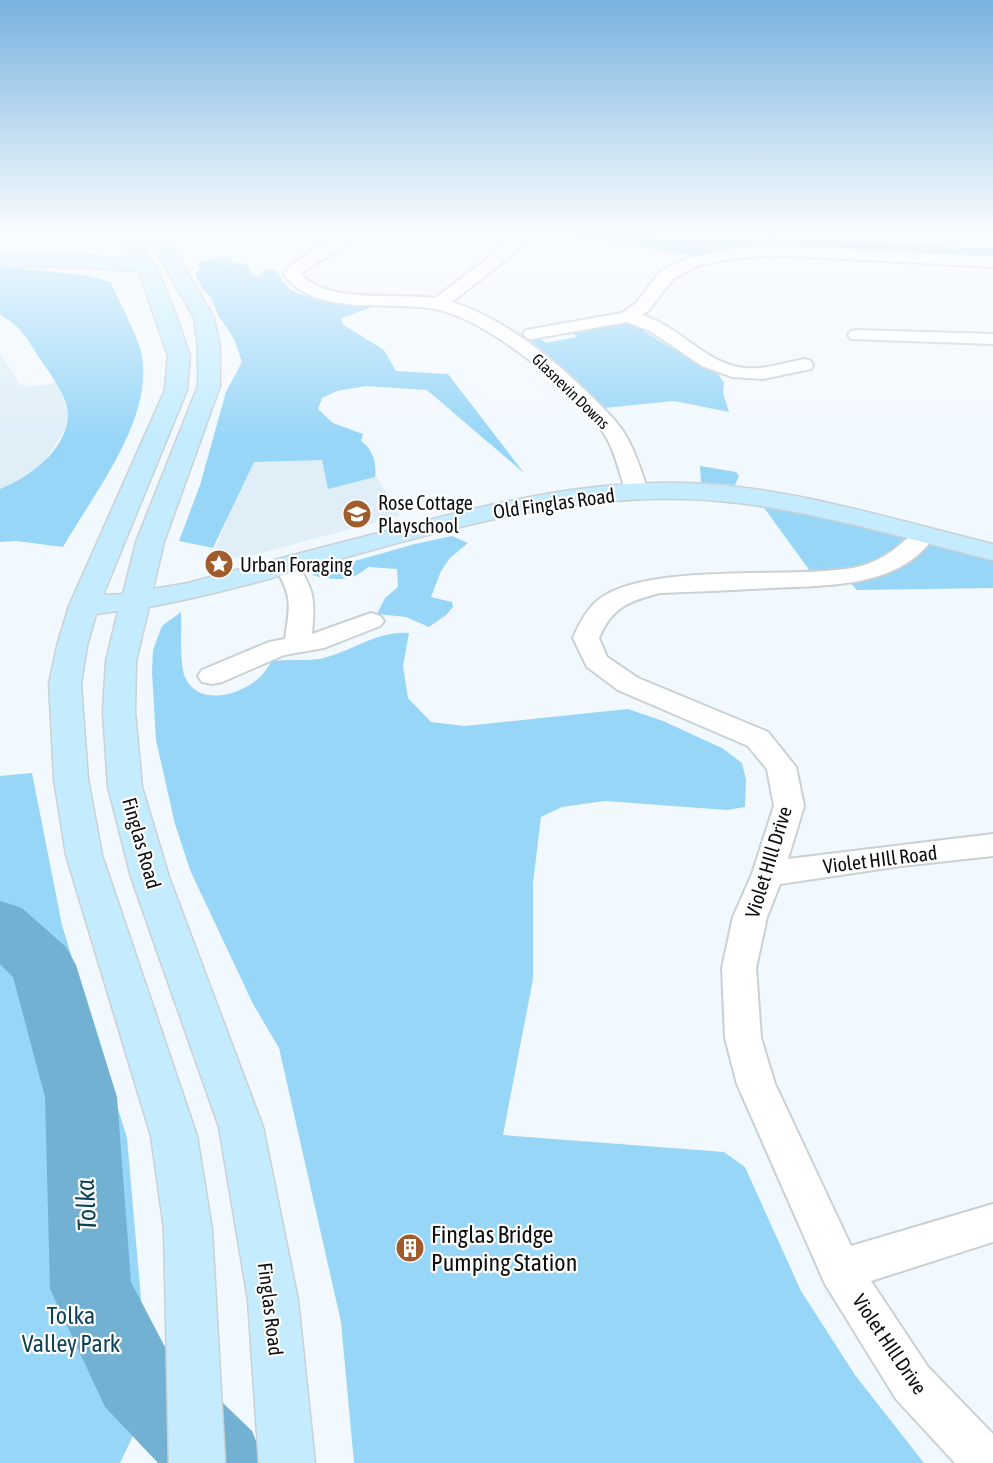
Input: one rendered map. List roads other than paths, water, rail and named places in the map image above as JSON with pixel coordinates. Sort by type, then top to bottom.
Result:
[{"type":"main road","name":"Finglas Road","points":[[161,301],[179,356],[176,390],[84,606],[72,646],[65,684],[71,779],[84,855],[174,1136],[188,1229],[197,1463]]},
{"type":"main road","name":"Finglas Road","points":[[191,301],[204,318],[209,347],[210,386],[150,542],[121,661],[119,712],[125,786],[150,877],[241,1127],[273,1300],[287,1463]]},
{"type":"main road","name":"Old Finglas Road","points":[[84,606],[136,601],[190,591],[478,514],[538,502],[637,492],[687,491],[786,502],[922,537],[993,552]]},
{"type":"street","name":"Glasnevin Downs","points":[[392,301],[439,304],[479,321],[519,343],[566,383],[611,429],[637,492]]},
{"type":"street","points":[[439,304],[442,301]]},
{"type":"street","points":[[627,317],[646,301]]},
{"type":"street","name":"Glasnevin Downs","points":[[532,334],[627,317],[644,320],[658,327],[709,364],[733,371],[759,373],[804,365]]},
{"type":"street","points":[[857,335],[993,339]]},
{"type":"street","name":"Violet HIll Drive","points":[[922,537],[899,558],[871,572],[845,577],[660,586],[637,591],[610,602],[593,618],[586,638],[596,661],[628,684],[758,740],[781,767],[789,806],[768,874],[750,917],[739,969],[743,1038],[756,1084],[840,1270],[912,1383],[988,1463]]},
{"type":"street","points":[[286,566],[299,586],[302,605],[298,644]]},
{"type":"street","points":[[212,676],[278,648],[315,642],[371,621]]},
{"type":"street","name":"Violet HIll Road","points":[[768,874],[901,855],[993,845]]},
{"type":"street","points":[[840,1270],[993,1223]]},
{"type":"waterway","name":"Tolka","points":[[0,925],[43,965],[81,1097],[91,1289],[135,1377],[220,1463]]},
{"type":"place","name":"Rose Cottage Playschool","points":[[357,514]]},
{"type":"place","name":"Urban Foraging","points":[[219,564]]},
{"type":"place","name":"Finglas Bridge Pumping Station","points":[[410,1248]]},
{"type":"park label","name":"Tolka Valley Park","points":[[71,1329]]}]
